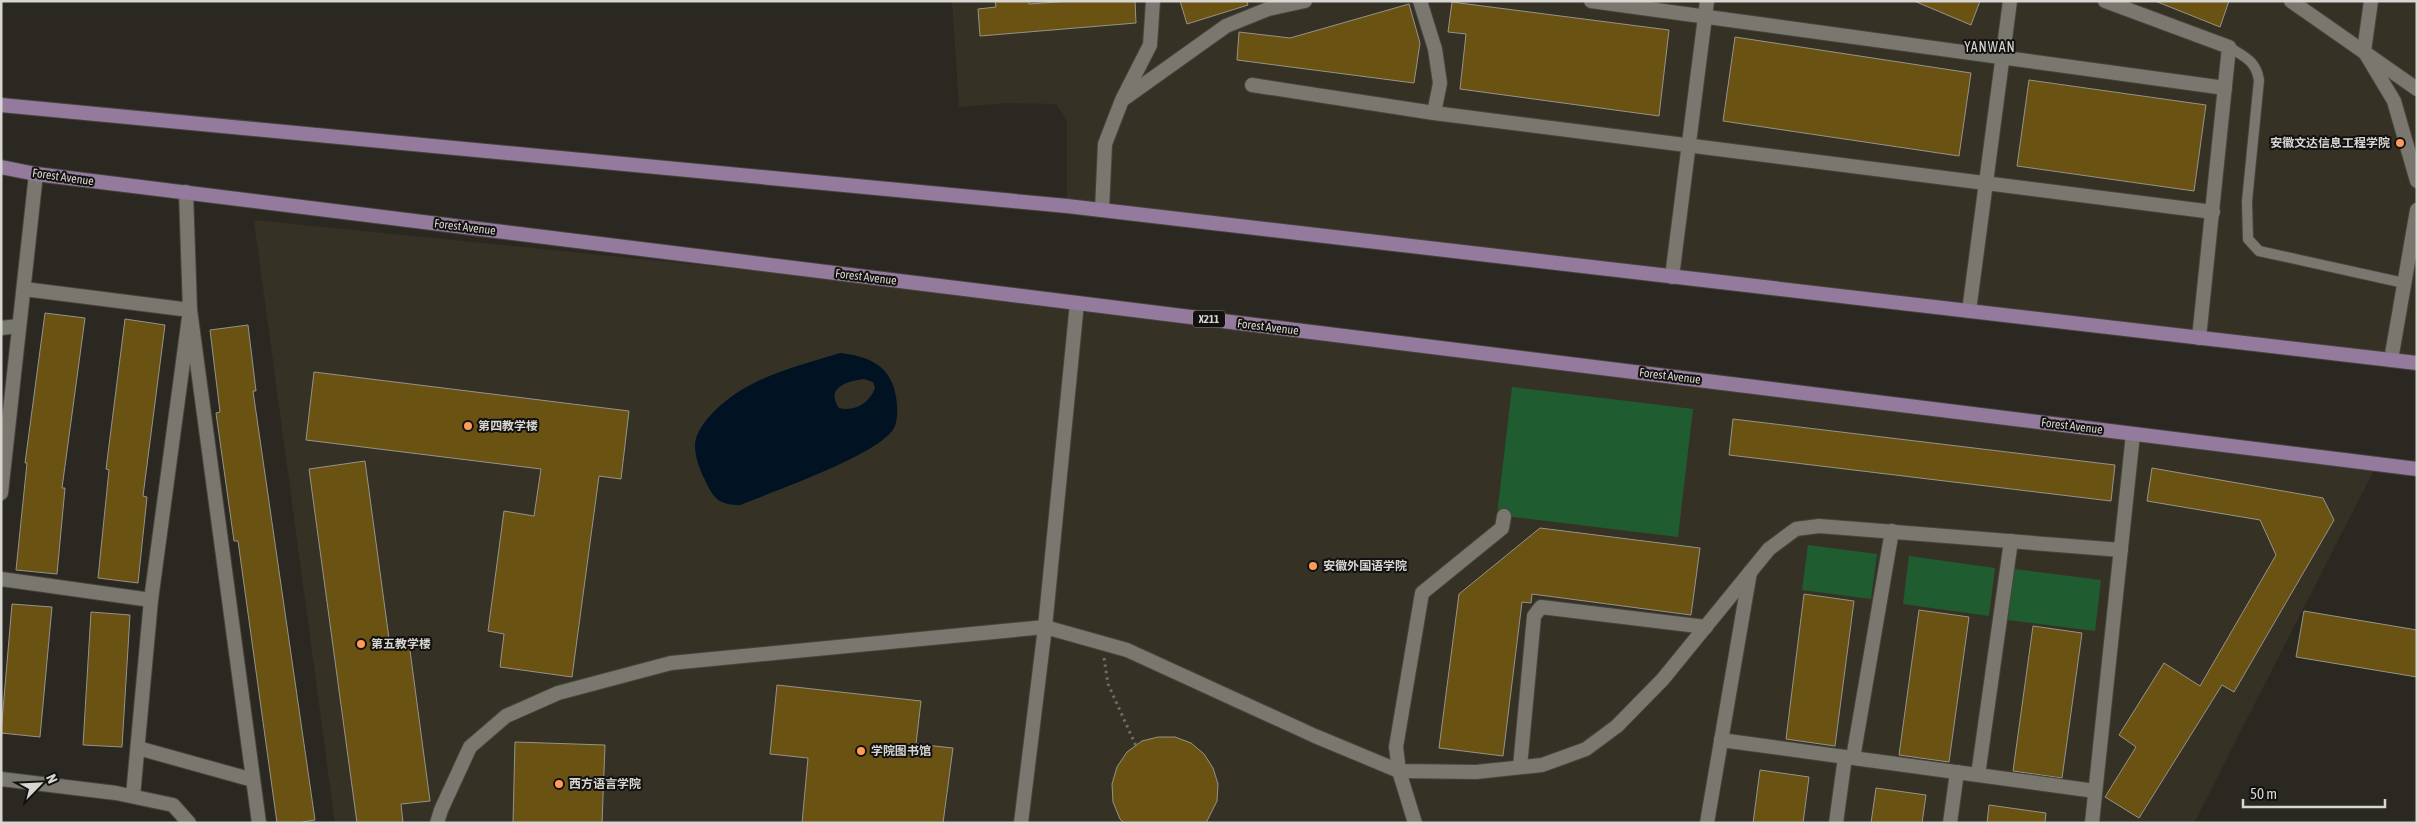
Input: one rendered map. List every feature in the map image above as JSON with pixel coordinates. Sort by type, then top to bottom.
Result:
[{"type":"main road","points":[[1,105],[1102,210],[2417,364]]},
{"type":"main road","name":"Forest Avenue","points":[[1,167],[36,174],[2417,469]]},
{"type":"street","points":[[1102,210],[1105,144],[1122,100],[1150,45],[1153,1]]},
{"type":"street","points":[[1122,100],[1226,26],[1268,9],[1305,1]]},
{"type":"street","points":[[1420,1],[1435,49],[1440,83],[1434,114]]},
{"type":"street","points":[[1590,1],[2225,88]]},
{"type":"street","points":[[1672,277],[1707,1]]},
{"type":"street","points":[[1969,311],[1984,184],[2010,1]]},
{"type":"street","points":[[2105,1],[2229,47],[2199,338]]},
{"type":"street","points":[[2291,1],[2417,89]]},
{"type":"street","points":[[2371,1],[2364,51],[2394,101],[2417,182]]},
{"type":"street","points":[[1252,86],[1434,114],[2213,212]]},
{"type":"street","points":[[1,493],[36,174]]},
{"type":"street","points":[[186,192],[190,310],[259,823]]},
{"type":"street","points":[[2391,360],[2417,210]]},
{"type":"street","points":[[24,289],[190,310]]},
{"type":"street","points":[[1021,823],[1045,627],[1077,303]]},
{"type":"street","points":[[133,796],[151,600],[190,310]]},
{"type":"street","points":[[1,328],[19,326]]},
{"type":"street","points":[[2092,823],[2133,434]]},
{"type":"street","points":[[1415,823],[1399,771],[1396,748],[1422,593],[1502,528],[1504,516]]},
{"type":"street","points":[[437,823],[470,747],[506,716],[558,693],[671,663],[1045,627],[1127,650],[1315,736],[1399,771],[1476,772],[1542,765],[1586,749],[1610,732],[1663,679],[1769,549],[1796,529],[1819,526],[2120,550]]},
{"type":"street","points":[[1836,823],[1892,531]]},
{"type":"street","points":[[1978,775],[2012,541]]},
{"type":"street","points":[[1707,823],[1750,572]]},
{"type":"street","points":[[1,579],[151,600]]},
{"type":"street","points":[[1520,767],[1534,616],[1541,607],[1706,627]]},
{"type":"street","points":[[1721,740],[2095,791]]},
{"type":"street","points":[[138,748],[253,780]]},
{"type":"street","points":[[1950,823],[1957,772]]},
{"type":"street","points":[[1,779],[133,796],[173,806],[189,823]]},
{"type":"lane","points":[[2229,47],[2252,61],[2257,68],[2260,80],[2247,202],[2248,240],[2259,251],[2404,283]]},
{"type":"path","points":[[1102,643],[1108,684],[1136,746]]},
{"type":"shaded area","points":[[952,1],[2417,1],[2417,363],[1067,206],[1067,122],[1056,104],[1006,103],[959,107]]},
{"type":"shaded area","name":"安徽外国语学院","points":[[254,220],[1077,303],[2377,464],[2194,823],[335,823]]},
{"type":"green space","points":[[1512,387],[1693,409],[1678,537],[1497,515]]},
{"type":"green space","points":[[1808,545],[1877,554],[1871,599],[1802,590]]},
{"type":"green space","points":[[1909,556],[1995,568],[1989,616],[1903,604]]},
{"type":"green space","points":[[2014,569],[2101,580],[2095,631],[2008,620]]},
{"type":"water","points":[[840,353],[857,356],[873,362],[886,372],[890,379],[896,397],[897,417],[895,426],[887,437],[849,460],[740,505],[732,505],[717,499],[702,474],[695,445],[699,430],[708,418],[722,404],[752,384],[786,370]],"holes":[[[864,379],[873,382],[875,388],[865,402],[850,409],[839,408],[835,401],[835,395],[840,387]]]},
{"type":"building","points":[[995,1],[1029,1],[1029,4],[1070,1],[1135,1],[1136,23],[980,36],[978,9],[996,7]]},
{"type":"building","points":[[1180,1],[1247,1],[1248,5],[1187,24]]},
{"type":"building","points":[[1914,1],[1980,1],[1971,25]]},
{"type":"building","points":[[2155,1],[2229,1],[2220,27]]},
{"type":"building","points":[[1452,2],[1669,30],[1659,116],[1460,89],[1466,34],[1448,32]]},
{"type":"building","points":[[1409,4],[1420,43],[1414,83],[1237,60],[1239,32],[1290,38]]},
{"type":"building","points":[[1735,37],[1971,73],[1959,156],[1723,121]]},
{"type":"building","points":[[2029,80],[2206,105],[2194,191],[2017,166]]},
{"type":"building","points":[[45,313],[85,318],[62,488],[65,488],[57,574],[16,570],[27,463],[25,463]]},
{"type":"building","points":[[125,319],[165,325],[143,496],[147,497],[138,583],[98,578],[109,470],[106,469]]},
{"type":"building","points":[[248,325],[256,391],[253,391],[315,820],[297,823],[277,823],[238,541],[234,541],[216,413],[220,412],[210,330]]},
{"type":"building","points":[[314,372],[629,411],[621,479],[599,476],[572,677],[500,667],[504,634],[488,631],[504,511],[534,516],[541,469],[306,440]]},
{"type":"building","points":[[1733,419],[2115,465],[2111,501],[1729,455]]},
{"type":"building","name":"第五教学楼","points":[[365,461],[390,646],[409,643],[430,801],[401,804],[403,823],[357,823],[309,469]]},
{"type":"building","points":[[2152,468],[2323,498],[2334,520],[2234,692],[2222,685],[2139,818],[2105,797],[2136,747],[2119,735],[2164,663],[2200,686],[2276,555],[2260,520],[2147,501]]},
{"type":"building","points":[[1540,528],[1700,548],[1691,615],[1532,594],[1531,603],[1522,602],[1503,756],[1439,748],[1459,594]]},
{"type":"building","points":[[1804,594],[1854,601],[1835,746],[1786,739]]},
{"type":"building","points":[[12,604],[52,607],[40,737],[1,733]]},
{"type":"building","points":[[1919,610],[1969,617],[1949,762],[1899,755]]},
{"type":"building","points":[[2304,611],[2417,630],[2417,677],[2296,657]]},
{"type":"building","points":[[91,612],[130,615],[122,747],[83,745]]},
{"type":"building","points":[[2033,626],[2082,633],[2062,778],[2013,771]]},
{"type":"building","name":"学院图书馆","points":[[777,685],[921,701],[916,744],[953,748],[943,823],[802,823],[808,758],[770,754]]},
{"type":"building","points":[[1158,737],[1175,737],[1191,743],[1204,754],[1213,768],[1218,784],[1217,801],[1206,823],[1124,823],[1120,819],[1113,802],[1112,784],[1117,767],[1127,752],[1142,741]]},
{"type":"building","name":"西方语言学院","points":[[515,742],[605,745],[602,823],[513,823]]},
{"type":"building","points":[[1760,770],[1809,777],[1803,823],[1753,823]]},
{"type":"building","points":[[1876,788],[1926,795],[1922,823],[1871,823]]},
{"type":"building","points":[[1989,805],[2046,813],[2045,823],[1987,823]]},
{"type":"place","name":"安徽文达信息工程学院","points":[[2400,143]]},
{"type":"place","name":"第四教学楼","points":[[468,426]]},
{"type":"place","name":"安徽外国语学院","points":[[1313,566]]},
{"type":"place","name":"第五教学楼","points":[[361,644]]},
{"type":"place","name":"学院图书馆","points":[[861,751]]},
{"type":"place","name":"西方语言学院","points":[[559,784]]},
{"type":"district","name":"YANWAN","points":[[1990,47]]}]
